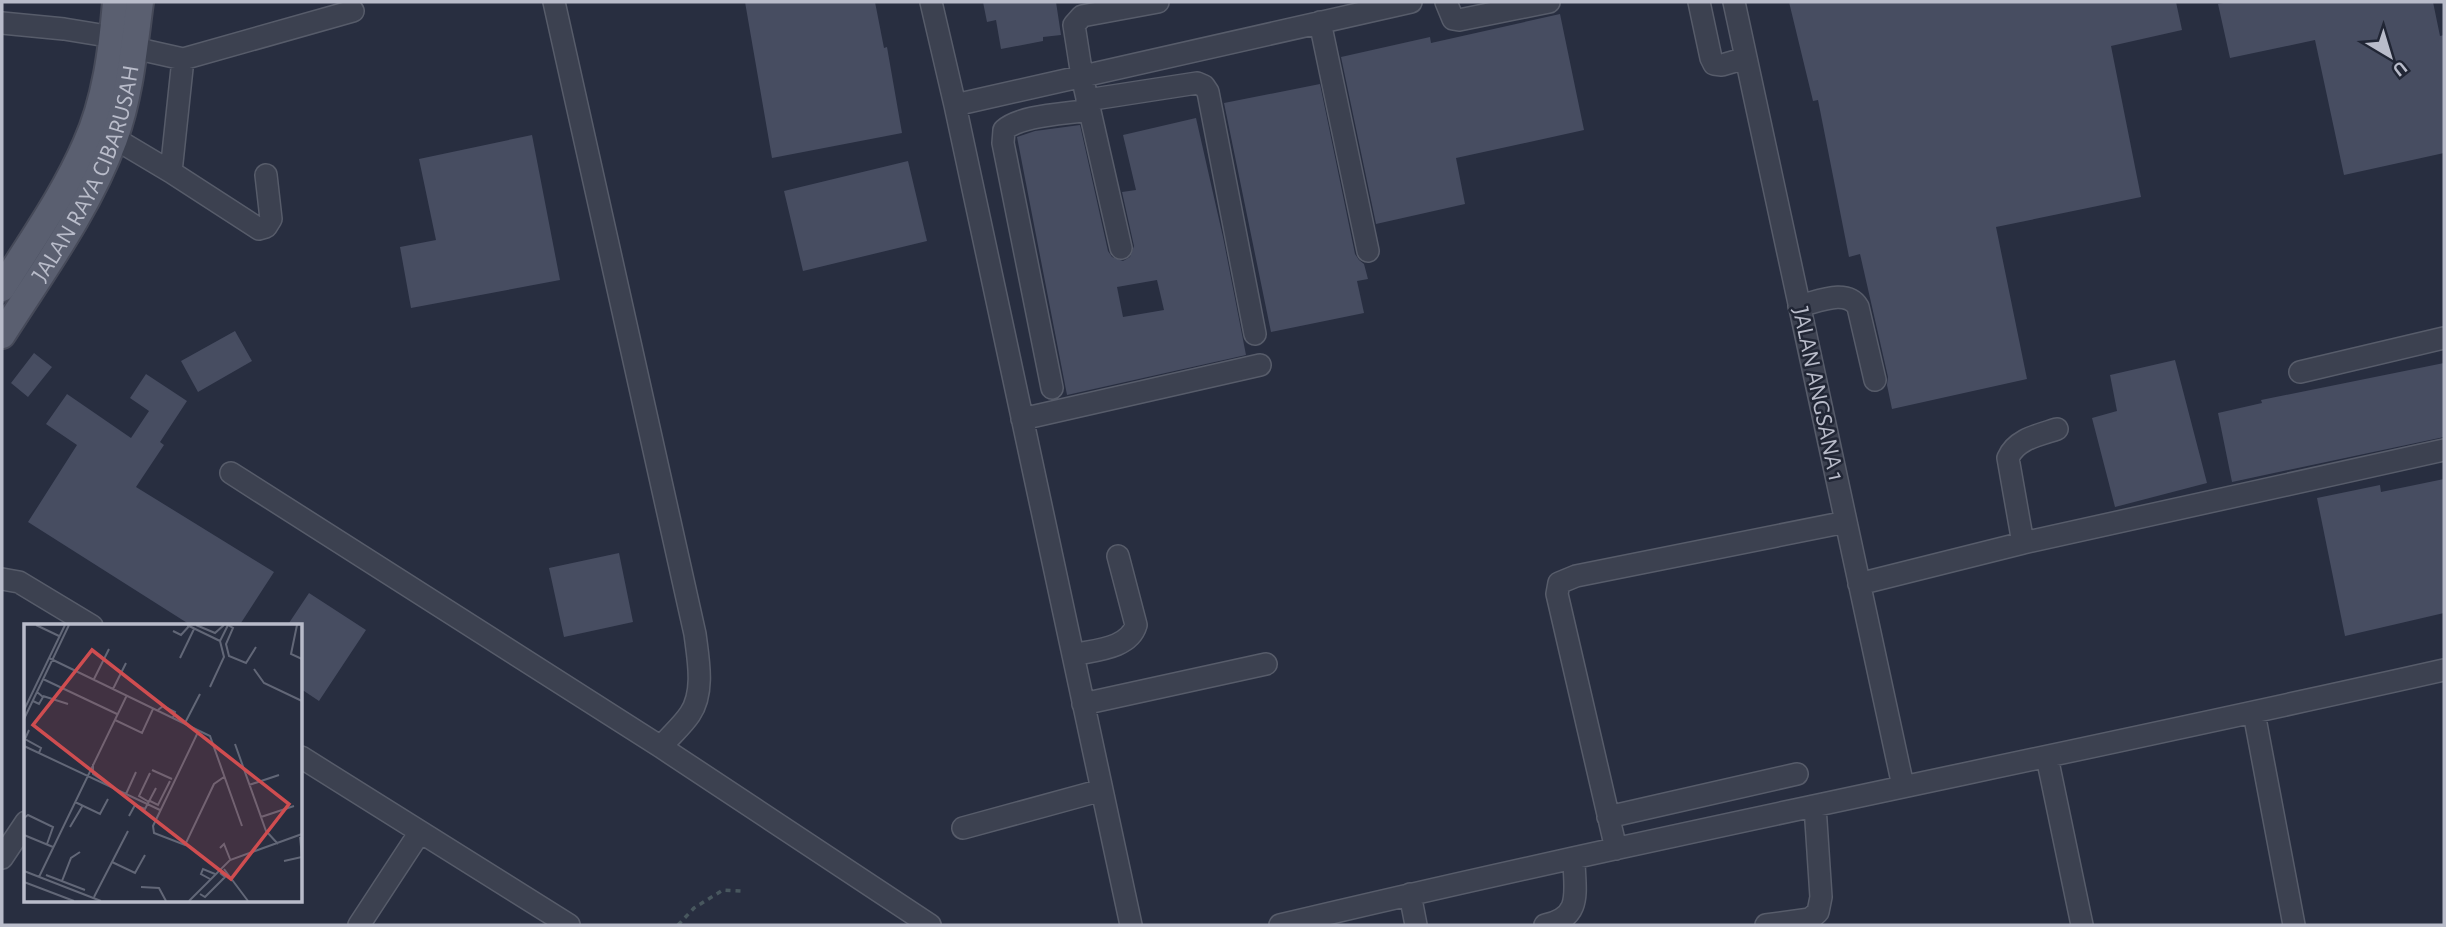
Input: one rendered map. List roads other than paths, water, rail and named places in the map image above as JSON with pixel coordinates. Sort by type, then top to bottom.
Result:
[{"type":"main road","name":"JALAN RAYA CIBARUSAH","points":[[2,335],[66,235],[95,182],[114,138],[126,96],[124,43],[116,2]]},
{"type":"main road","name":"JALAN RAYA CIBARUSAH","points":[[2,288],[69,180],[87,142],[140,2]]},
{"type":"street","points":[[554,2],[695,634],[699,673],[696,699],[691,713],[661,747]]},
{"type":"street","points":[[931,2],[1131,925]]},
{"type":"street","points":[[1121,248],[1082,76],[1074,34],[1076,20],[1082,16],[1158,2]]},
{"type":"street","points":[[955,105],[1411,2]]},
{"type":"street","points":[[1446,2],[1453,19],[1459,20],[1549,2]]},
{"type":"street","points":[[1699,2],[1712,62],[1722,65],[1746,58]]},
{"type":"street","name":"JALAN ANGSANA 1","points":[[1734,2],[1903,786]]},
{"type":"street","points":[[2,23],[64,29],[183,59],[353,11]]},
{"type":"street","points":[[1320,22],[1368,251]]},
{"type":"street","points":[[171,172],[183,59]]},
{"type":"street","points":[[1052,388],[1003,143],[1004,130],[1011,124],[1197,83],[1204,86],[1208,92],[1255,334]]},
{"type":"street","points":[[114,138],[259,229],[266,227],[271,219],[266,175]]},
{"type":"street","points":[[1799,306],[1846,296],[1853,299],[1858,307],[1875,380]]},
{"type":"street","points":[[2300,372],[2444,338]]},
{"type":"street","points":[[1022,419],[1260,365]]},
{"type":"street","points":[[2022,543],[2008,458],[2011,451],[2025,440],[2057,429]]},
{"type":"street","points":[[1859,584],[2022,543],[2444,450]]},
{"type":"street","points":[[231,473],[661,747],[930,925]]},
{"type":"street","points":[[1616,849],[1557,594],[1559,583],[1576,576],[1846,522]]},
{"type":"street","points":[[1073,655],[1126,642],[1133,633],[1136,625],[1118,556]]},
{"type":"street","points":[[2,579],[19,582],[89,624]]},
{"type":"street","points":[[1083,704],[1266,664]]},
{"type":"street","points":[[1282,925],[1574,858],[2444,670]]},
{"type":"street","points":[[2254,713],[2294,925]]},
{"type":"street","points":[[2046,757],[2082,925]]},
{"type":"street","points":[[303,758],[569,925]]},
{"type":"street","points":[[1608,817],[1797,774]]},
{"type":"street","points":[[963,828],[1102,790]]},
{"type":"street","points":[[1766,925],[1810,919],[1818,912],[1821,897],[1815,806]]},
{"type":"street","points":[[2,858],[24,825]]},
{"type":"street","points":[[359,925],[420,832]]},
{"type":"street","points":[[1545,925],[1560,922],[1575,905],[1574,858]]},
{"type":"street","points":[[1410,894],[1416,925]]}]
